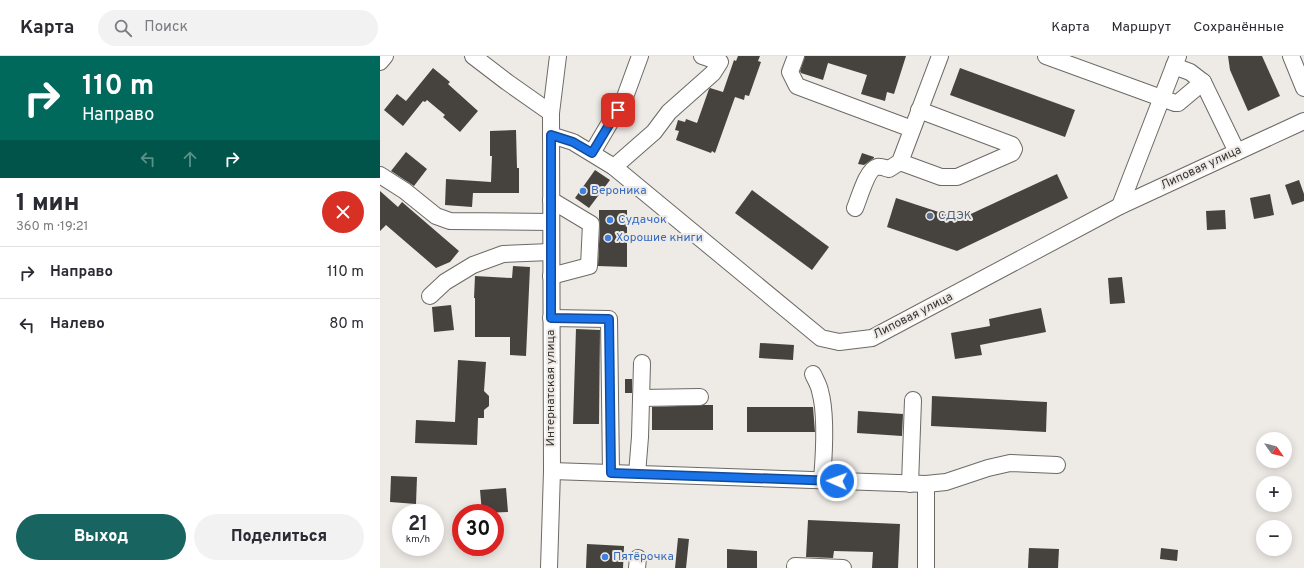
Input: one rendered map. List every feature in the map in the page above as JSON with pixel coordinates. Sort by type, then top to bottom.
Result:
[{"type":"street","points":[[380,62],[385,56]]},
{"type":"street","points":[[473,56],[506,82],[551,113]]},
{"type":"street","name":"Интернатская улица","points":[[549,568],[552,471],[550,276],[551,113],[558,56]]},
{"type":"street","points":[[592,153],[626,97],[640,56]]},
{"type":"street","points":[[614,167],[654,132],[669,112],[713,73],[720,62],[702,56]]},
{"type":"street","points":[[796,56],[790,72],[797,86],[912,128]]},
{"type":"street","points":[[855,208],[868,176],[873,168],[878,166],[889,169],[900,162],[940,56]]},
{"type":"street","points":[[1046,56],[1176,103],[1178,103],[1203,82]]},
{"type":"street","points":[[1291,56],[1304,88]]},
{"type":"street","points":[[1120,206],[1176,61],[1203,82],[1237,152]]},
{"type":"street","points":[[900,162],[941,177],[957,177],[1012,152],[1014,149],[1012,145],[920,110]]},
{"type":"street","name":"Липовая улица","points":[[551,135],[573,142],[614,167],[821,338],[839,342],[872,338],[1120,206],[1304,121]]},
{"type":"street","points":[[380,176],[406,191],[436,216],[450,221],[551,222]]},
{"type":"street","points":[[550,276],[590,266],[591,224],[551,200]]},
{"type":"street","points":[[430,296],[445,282],[473,265],[503,254],[550,252]]},
{"type":"street","points":[[551,318],[609,319],[611,473]]},
{"type":"street","points":[[637,474],[640,437],[642,363]]},
{"type":"street","points":[[813,374],[820,391],[823,408],[824,459],[822,480]]},
{"type":"street","points":[[641,398],[700,396]]},
{"type":"street","points":[[910,484],[913,400]]},
{"type":"street","points":[[552,471],[926,484],[946,482],[988,468],[1010,463],[1058,465]]},
{"type":"street","points":[[926,484],[926,568]]},
{"type":"street","points":[[795,566],[843,568]]},
{"type":"building","points":[[738,56],[760,56],[758,61],[761,62],[749,96],[745,95],[744,100],[735,97],[715,153],[712,151],[711,153],[676,140],[679,131],[675,130],[678,120],[685,122],[686,119],[697,123],[709,89],[723,92],[734,60],[736,61]]},
{"type":"building","points":[[805,56],[906,56],[894,94],[887,92],[885,101],[861,94],[867,75],[828,63],[823,80],[801,73],[800,71]]},
{"type":"building","points":[[1228,56],[1262,56],[1280,96],[1248,111],[1230,70]]},
{"type":"building","points":[[433,68],[450,82],[448,84],[478,111],[460,132],[443,117],[445,115],[427,100],[425,102],[423,101],[403,126],[384,110],[397,94],[406,101]]},
{"type":"building","points":[[960,68],[1075,110],[1065,137],[950,95]]},
{"type":"building","points":[[516,130],[519,193],[473,193],[472,207],[445,205],[446,179],[491,182],[492,156],[490,156],[490,131]]},
{"type":"building","points":[[406,152],[427,169],[414,186],[391,171]]},
{"type":"building","points":[[862,153],[874,158],[864,165],[858,164]]},
{"type":"building","points":[[595,170],[610,180],[589,208],[575,198]]},
{"type":"building","points":[[1057,174],[1068,198],[957,251],[887,227],[896,198],[960,219]]},
{"type":"building","points":[[1299,180],[1304,194],[1304,201],[1292,205],[1285,185]]},
{"type":"building","points":[[752,190],[829,247],[812,270],[735,213]]},
{"type":"building","points":[[380,191],[398,207],[402,202],[459,251],[450,262],[436,268],[386,225],[380,231]]},
{"type":"building","points":[[1270,194],[1274,215],[1254,219],[1250,198]]},
{"type":"building","points":[[599,210],[627,210],[627,267],[598,266],[600,224]]},
{"type":"building","points":[[1225,210],[1226,229],[1207,230],[1206,211]]},
{"type":"building","points":[[513,266],[530,267],[526,356],[510,355],[510,337],[475,337],[475,276],[512,278]]},
{"type":"building","points":[[1122,277],[1125,303],[1110,304],[1108,278]]},
{"type":"building","points":[[451,305],[454,330],[434,332],[432,307]]},
{"type":"building","points":[[1041,308],[1046,332],[980,345],[982,355],[955,359],[951,333],[990,326],[989,319]]},
{"type":"building","points":[[576,329],[600,330],[599,424],[573,424]]},
{"type":"building","points":[[760,343],[794,345],[793,360],[759,358]]},
{"type":"building","points":[[458,360],[486,362],[484,391],[489,396],[489,406],[484,410],[484,418],[478,418],[477,445],[415,443],[416,420],[455,422]]},
{"type":"building","points":[[625,379],[632,379],[632,393],[625,393]]},
{"type":"building","points":[[932,396],[1047,402],[1046,432],[931,426]]},
{"type":"building","points":[[713,405],[713,430],[652,430],[652,407]]},
{"type":"building","points":[[747,407],[813,407],[815,432],[747,432]]},
{"type":"building","points":[[858,411],[903,414],[902,436],[857,433]]},
{"type":"building","points":[[391,476],[417,477],[416,504],[390,502]]},
{"type":"building","points":[[506,488],[508,512],[504,512],[504,504],[481,504],[480,490]]},
{"type":"building","points":[[808,520],[900,524],[898,568],[872,568],[873,552],[834,551],[833,558],[806,557]]},
{"type":"building","points":[[678,538],[689,539],[686,568],[675,568]]},
{"type":"building","name":"Пятёрочка","points":[[587,544],[624,546],[623,568],[586,568]]},
{"type":"building","points":[[1029,548],[1059,549],[1058,568],[1028,568]]},
{"type":"building","points":[[1161,548],[1178,550],[1177,561],[1160,559]]},
{"type":"building","points":[[727,549],[757,551],[757,568],[727,568]]},
{"type":"place","name":"Вероника","points":[[583,191]]},
{"type":"place","name":"СДЭК","points":[[930,216]]},
{"type":"place","name":"Судачок","points":[[610,220]]},
{"type":"place","name":"Хорошие книги","points":[[608,238]]},
{"type":"place","name":"Пятёрочка","points":[[605,557]]},
{"type":"route","points":[[618,110],[592,153],[573,142],[551,135],[551,318],[609,319],[611,473],[837,481]]}]
